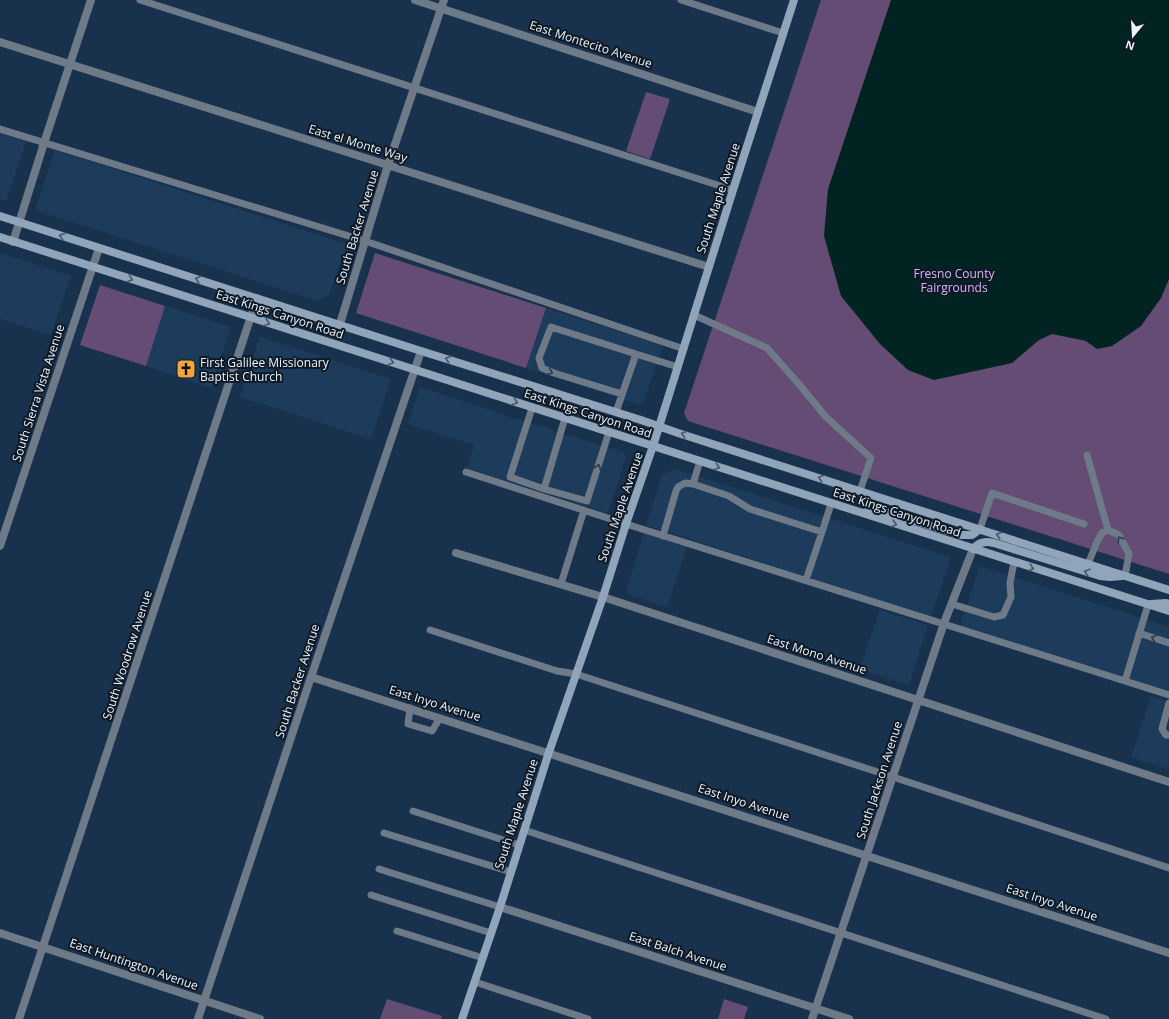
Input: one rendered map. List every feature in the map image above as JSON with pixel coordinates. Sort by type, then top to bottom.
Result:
[{"type":"main road","name":"South Maple Avenue","points":[[462,1019],[500,907],[549,752],[660,426],[794,0]]},
{"type":"main road","name":"East Kings Canyon Road","points":[[0,216],[1169,590]]},
{"type":"main road","name":"East Kings Canyon Road","points":[[0,237],[1169,612]]},
{"type":"main road","points":[[855,511],[888,513],[960,535],[972,535],[980,529]]},
{"type":"main road","points":[[973,549],[980,543],[990,542],[1100,576],[1125,576]]},
{"type":"main road","points":[[1148,605],[1169,604]]},
{"type":"street","points":[[13,242],[91,0]]},
{"type":"street","name":"East Montecito Avenue","points":[[415,0],[443,4],[758,112]]},
{"type":"street","name":"South Backer Avenue","points":[[340,324],[388,164],[443,4]]},
{"type":"street","name":"East el Monte Way","points":[[0,42],[709,267]]},
{"type":"street","name":"South Sierra Vista Avenue","points":[[0,546],[99,248]]},
{"type":"street","name":"South Woodrow Avenue","points":[[19,1019],[257,298]]},
{"type":"street","name":"South Backer Avenue","points":[[198,1019],[421,351]]},
{"type":"street","name":"South Jackson Avenue","points":[[812,1019],[944,624],[973,549]]},
{"type":"street","name":"East Mono Avenue","points":[[456,553],[603,597],[919,699],[1169,782]]},
{"type":"street","name":"East Inyo Avenue","points":[[311,677],[867,854],[1169,953]]},
{"type":"street","name":"East Balch Avenue","points":[[500,907],[849,1019]]},
{"type":"street","name":"East Huntington Avenue","points":[[0,933],[44,946],[260,1019]]},
{"type":"lane","points":[[140,0],[733,190]]},
{"type":"lane","points":[[682,0],[784,33]]},
{"type":"lane","points":[[0,129],[365,241],[684,349]]},
{"type":"lane","points":[[694,314],[767,348],[826,417],[871,458],[860,490]]},
{"type":"lane","points":[[622,394],[542,368],[539,358],[551,327],[678,367]]},
{"type":"lane","points":[[616,412],[636,354]]},
{"type":"lane","points":[[532,408],[510,477],[544,489],[587,501],[609,432]]},
{"type":"lane","points":[[544,489],[565,418]]},
{"type":"lane","points":[[1087,455],[1108,530],[1119,535],[1129,554],[1125,576]]},
{"type":"lane","points":[[693,484],[700,461]]},
{"type":"lane","points":[[466,472],[663,536],[1169,695]]},
{"type":"lane","points":[[663,536],[676,491],[678,487],[685,483],[693,484],[729,496],[750,509],[822,532]]},
{"type":"lane","points":[[980,529],[992,493],[1084,524]]},
{"type":"lane","points":[[806,580],[831,504]]},
{"type":"lane","points":[[561,584],[584,510]]},
{"type":"lane","points":[[1088,564],[1102,533],[1108,530]]},
{"type":"lane","points":[[952,604],[994,617],[1003,615],[1011,597],[1010,583],[1014,562]]},
{"type":"lane","points":[[1125,681],[1148,605]]},
{"type":"lane","points":[[430,630],[557,671],[576,674],[1169,868]]},
{"type":"lane","points":[[1139,633],[1169,643]]},
{"type":"lane","points":[[1169,703],[1162,729],[1169,736]]},
{"type":"lane","points":[[410,708],[408,724],[432,731],[440,718]]},
{"type":"lane","points":[[413,811],[519,845]]},
{"type":"lane","points":[[524,830],[1106,1019]]},
{"type":"lane","points":[[384,833],[511,872]]},
{"type":"lane","points":[[379,869],[500,907]]},
{"type":"lane","points":[[371,895],[491,933]]},
{"type":"lane","points":[[397,931],[483,958]]},
{"type":"lane","points":[[475,982],[588,1019]]},
{"type":"shaded area","points":[[891,0],[1169,0],[1169,279],[1161,298],[1141,326],[1112,346],[1097,349],[1086,341],[1052,334],[1039,340],[1012,363],[934,380],[908,370],[880,344],[841,296],[824,236],[828,189]]},
{"type":"shaded area","points":[[0,133],[26,141],[6,201],[0,199]]},
{"type":"shaded area","points":[[55,150],[347,244],[329,295],[318,301],[35,210]]},
{"type":"shaded area","points":[[0,253],[71,276],[51,335],[0,319]]},
{"type":"shaded area","points":[[165,306],[231,327],[211,388],[146,366]]},
{"type":"shaded area","points":[[546,308],[663,345],[644,401],[638,404],[526,368]]},
{"type":"shaded area","points":[[260,337],[391,379],[371,439],[240,397]]},
{"type":"shaded area","points":[[420,387],[514,419],[515,418],[558,433],[623,452],[626,457],[608,513],[467,468],[474,445],[408,424]]},
{"type":"shaded area","points":[[675,469],[947,556],[950,561],[931,617],[646,525],[662,475]]},
{"type":"shaded area","points":[[644,533],[687,547],[667,607],[631,595],[626,591]]},
{"type":"shaded area","points":[[980,566],[1169,627],[1169,694],[960,626]]},
{"type":"shaded area","points":[[880,610],[928,625],[909,685],[860,669]]},
{"type":"shaded area","points":[[1151,696],[1169,702],[1169,769],[1131,757]]},
{"type":"green space","name":"Fresno County Fairgrounds","points":[[821,0],[1169,0],[1169,574],[688,421],[684,413]]},
{"type":"green space","points":[[646,92],[670,99],[650,159],[626,151]]},
{"type":"green space","points":[[375,253],[546,308],[526,368],[356,313]]},
{"type":"green space","points":[[100,285],[165,306],[146,366],[80,345]]},
{"type":"green space","points":[[387,999],[442,1016],[441,1019],[380,1019]]},
{"type":"green space","points":[[724,999],[748,1007],[744,1019],[718,1019]]},
{"type":"place","name":"First Galilee Missionary Baptist Church","points":[[186,369]]}]
